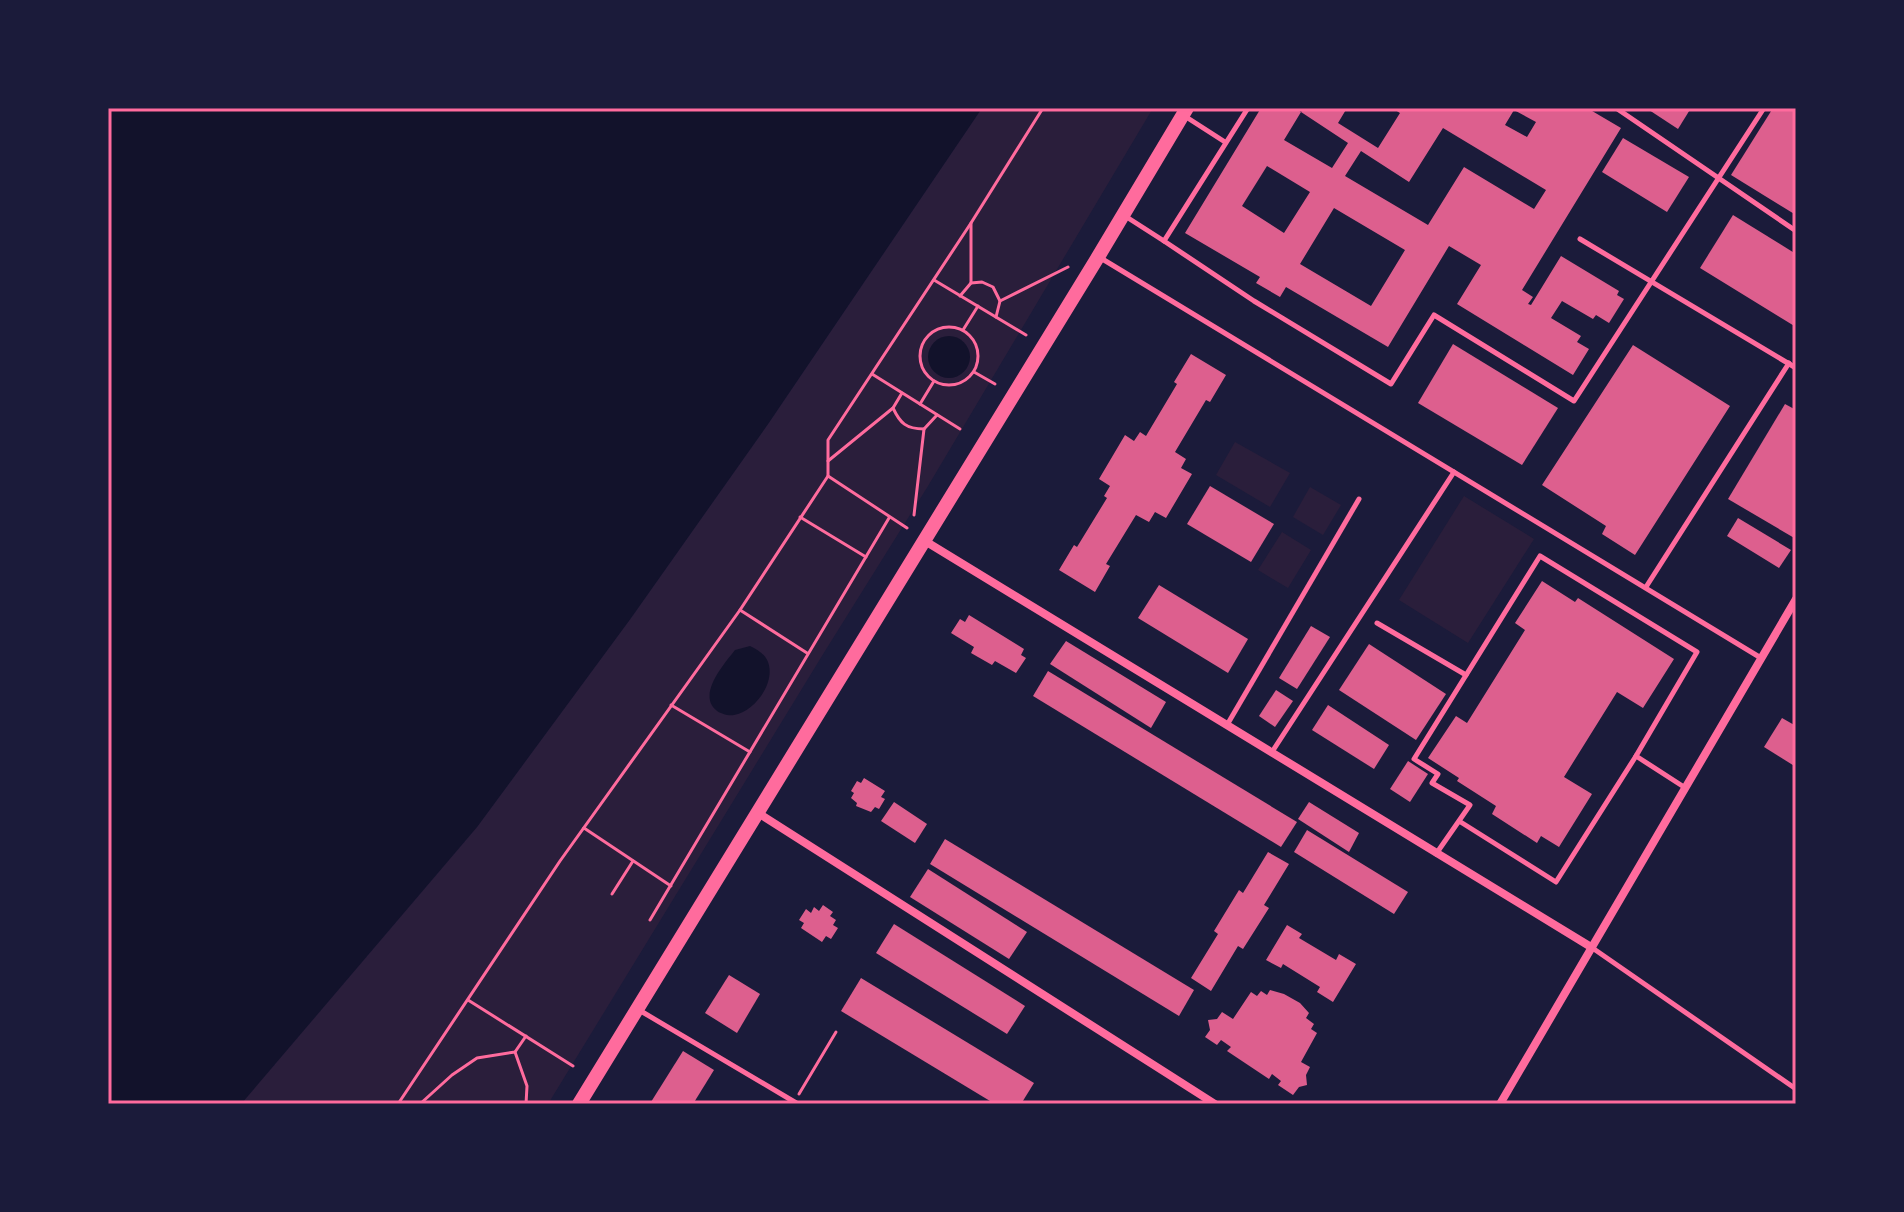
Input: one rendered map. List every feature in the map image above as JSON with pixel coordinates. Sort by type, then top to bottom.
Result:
[{"type":"main road","points":[[579,1104],[925,541],[1184,111]]},
{"type":"street","points":[[925,541],[1591,947]]},
{"type":"street","points":[[1500,1104],[1796,599]]},
{"type":"street","points":[[758,813],[1215,1104]]},
{"type":"lane","points":[[1164,241],[1248,108]]},
{"type":"lane","points":[[1616,108],[1796,231]]},
{"type":"lane","points":[[1123,215],[1254,301],[1391,384],[1434,315],[1574,401],[1764,108]]},
{"type":"lane","points":[[1184,111],[1225,142]]},
{"type":"lane","points":[[1580,239],[1796,368]]},
{"type":"lane","points":[[1098,257],[1762,658]]},
{"type":"lane","points":[[1646,587],[1789,363]]},
{"type":"lane","points":[[1272,752],[1454,472]]},
{"type":"lane","points":[[1227,725],[1359,499]]},
{"type":"lane","points":[[1436,854],[1470,805],[1432,783],[1438,774],[1414,759],[1540,556],[1697,652],[1556,882],[1459,821]]},
{"type":"lane","points":[[1377,623],[1466,675]]},
{"type":"lane","points":[[1636,756],[1684,787]]},
{"type":"lane","points":[[1591,947],[1796,1089]]},
{"type":"lane","points":[[639,1009],[796,1103]]},
{"type":"path","points":[[398,1104],[584,828],[740,610],[828,476],[828,440],[1043,108]]},
{"type":"path","points":[[960,296],[971,283],[971,223]]},
{"type":"path","points":[[1000,301],[1068,267]]},
{"type":"path","points":[[934,280],[1026,335]]},
{"type":"path","points":[[971,283],[982,282],[993,287],[1000,301],[996,317]]},
{"type":"path","points":[[963,330],[978,306]]},
{"type":"path","points":[[944,327],[963,330],[975,343],[978,352],[974,372],[958,384],[934,381],[923,371],[920,362],[922,344],[928,336],[944,327]]},
{"type":"path","points":[[974,372],[995,384]]},
{"type":"path","points":[[872,374],[960,429]]},
{"type":"path","points":[[920,404],[934,381]]},
{"type":"path","points":[[828,461],[893,408],[902,393]]},
{"type":"path","points":[[893,408],[899,422],[912,429],[924,429]]},
{"type":"path","points":[[914,515],[924,429],[937,415]]},
{"type":"path","points":[[828,476],[907,528]]},
{"type":"path","points":[[800,517],[866,557]]},
{"type":"path","points":[[650,920],[889,518]]},
{"type":"path","points":[[740,610],[808,653]]},
{"type":"path","points":[[671,705],[751,753]]},
{"type":"path","points":[[584,828],[671,886]]},
{"type":"path","points":[[612,894],[633,861]]},
{"type":"path","points":[[468,1000],[573,1066]]},
{"type":"path","points":[[796,1103],[836,1032]]},
{"type":"path","points":[[420,1104],[452,1075],[477,1058],[515,1052],[526,1036]]},
{"type":"path","points":[[515,1052],[527,1086],[526,1104]]},
{"type":"shaded area","points":[[108,108],[982,108],[768,424],[631,618],[477,827],[241,1104],[108,1104]]},
{"type":"shaded area","points":[[982,108],[1153,108],[928,486],[548,1104],[241,1104],[477,827],[631,618],[768,424]]},
{"type":"shaded area","points":[[949,336],[964,342],[970,357],[964,372],[949,378],[934,372],[928,357],[934,342]]},
{"type":"shaded area","points":[[1235,442],[1290,473],[1270,507],[1216,475]]},
{"type":"shaded area","points":[[1310,487],[1341,505],[1323,535],[1293,517]]},
{"type":"shaded area","points":[[1464,496],[1534,539],[1468,643],[1399,600]]},
{"type":"shaded area","points":[[1282,532],[1311,550],[1288,588],[1258,570]]},
{"type":"shaded area","points":[[750,646],[761,652],[768,662],[770,670],[766,687],[756,702],[742,713],[720,713],[711,703],[711,687],[735,650]]},
{"type":"building","points":[[1261,108],[1295,108],[1301,112],[1304,108],[1347,108],[1338,123],[1378,148],[1400,113],[1392,108],[1587,108],[1621,128],[1522,290],[1533,297],[1528,304],[1531,305],[1561,256],[1619,291],[1617,295],[1624,299],[1609,323],[1596,315],[1593,319],[1562,301],[1551,318],[1581,336],[1577,342],[1589,349],[1573,375],[1457,304],[1481,265],[1449,246],[1388,347],[1286,287],[1280,297],[1256,283],[1260,277],[1185,233]],"holes":[[[1514,110],[1536,122],[1527,137],[1505,125]],[[1301,112],[1348,143],[1332,168],[1284,140]],[[1443,128],[1546,190],[1534,209],[1464,167],[1428,225],[1345,176],[1361,151],[1409,182]],[[1267,166],[1310,192],[1284,233],[1242,206]],[[1334,208],[1405,250],[1371,306],[1300,264]]]},
{"type":"building","points":[[1646,108],[1691,108],[1678,129]]},
{"type":"building","points":[[1773,108],[1796,108],[1796,215],[1731,175]]},
{"type":"building","points":[[1623,138],[1689,177],[1667,212],[1602,172]]},
{"type":"building","points":[[1733,215],[1796,254],[1796,327],[1700,268]]},
{"type":"building","points":[[1453,344],[1558,408],[1522,465],[1418,403]]},
{"type":"building","points":[[1633,345],[1730,406],[1635,555],[1602,534],[1606,526],[1542,485]]},
{"type":"building","points":[[1191,354],[1226,375],[1210,402],[1206,400],[1175,452],[1186,459],[1181,468],[1192,474],[1166,518],[1155,512],[1149,522],[1136,515],[1106,564],[1110,566],[1095,592],[1059,570],[1107,498],[1104,496],[1110,486],[1099,479],[1125,435],[1134,441],[1140,432],[1146,436]]},
{"type":"building","points":[[1785,404],[1796,410],[1796,539],[1728,499]]},
{"type":"building","points":[[1210,486],[1274,524],[1251,562],[1187,524]]},
{"type":"building","points":[[1738,518],[1791,550],[1779,568],[1727,536]]},
{"type":"building","points":[[1542,581],[1575,602],[1578,598],[1674,659],[1643,708],[1617,692],[1564,777],[1592,794],[1559,847],[1541,836],[1537,843],[1492,814],[1496,806],[1428,758],[1456,716],[1467,723],[1525,630],[1515,623]]},
{"type":"building","points":[[1159,585],[1248,639],[1228,673],[1138,618]]},
{"type":"building","points":[[969,615],[1024,649],[1021,655],[1026,658],[1016,673],[995,661],[992,665],[971,653],[974,647],[951,633],[960,619],[965,622]]},
{"type":"building","points":[[1311,626],[1330,637],[1297,689],[1279,678]]},
{"type":"building","points":[[1066,641],[1166,702],[1151,728],[1050,664]]},
{"type":"building","points":[[1369,644],[1446,694],[1416,740],[1339,690]]},
{"type":"building","points":[[1048,671],[1297,822],[1281,847],[1033,696]]},
{"type":"building","points":[[1276,690],[1293,701],[1275,727],[1259,716]]},
{"type":"building","points":[[1328,705],[1389,745],[1374,769],[1312,730]]},
{"type":"building","points":[[1782,718],[1796,726],[1796,767],[1764,747]]},
{"type":"building","points":[[1408,761],[1428,774],[1410,802],[1390,789]]},
{"type":"building","points":[[864,778],[885,791],[881,797],[885,799],[879,809],[875,807],[871,812],[856,806],[857,803],[851,798],[857,781],[861,783]]},
{"type":"building","points":[[894,802],[927,824],[915,843],[881,821]]},
{"type":"building","points":[[1309,802],[1359,833],[1349,852],[1298,819]]},
{"type":"building","points":[[1307,830],[1408,892],[1394,914],[1294,852]]},
{"type":"building","points":[[945,839],[1194,990],[1179,1016],[930,864]]},
{"type":"building","points":[[1268,852],[1289,864],[1264,905],[1269,908],[1243,949],[1238,946],[1211,991],[1191,978],[1218,934],[1214,931],[1239,890],[1243,893]]},
{"type":"building","points":[[928,869],[1027,932],[1009,959],[910,897]]},
{"type":"building","points":[[823,905],[833,912],[830,916],[836,920],[833,925],[838,928],[831,939],[826,936],[822,942],[801,928],[804,923],[799,920],[806,909],[811,913],[814,907],[819,911]]},
{"type":"building","points":[[894,924],[1025,1006],[1007,1034],[876,953]]},
{"type":"building","points":[[1287,925],[1302,934],[1299,938],[1336,960],[1339,954],[1356,964],[1333,1002],[1317,992],[1320,987],[1283,964],[1281,968],[1266,960]]},
{"type":"building","points":[[729,975],[760,994],[737,1033],[705,1013]]},
{"type":"building","points":[[861,978],[1034,1083],[1021,1104],[995,1104],[841,1011]]},
{"type":"building","points":[[1270,990],[1300,1003],[1309,1013],[1306,1018],[1314,1024],[1311,1029],[1317,1033],[1301,1062],[1310,1067],[1306,1075],[1307,1085],[1299,1087],[1293,1095],[1278,1085],[1281,1081],[1272,1074],[1269,1079],[1227,1051],[1231,1047],[1221,1040],[1217,1045],[1205,1037],[1210,1030],[1208,1020],[1217,1019],[1222,1012],[1233,1019],[1251,992],[1257,996],[1261,991],[1267,995]]},
{"type":"building","points":[[683,1051],[714,1070],[693,1104],[651,1102]]}]
